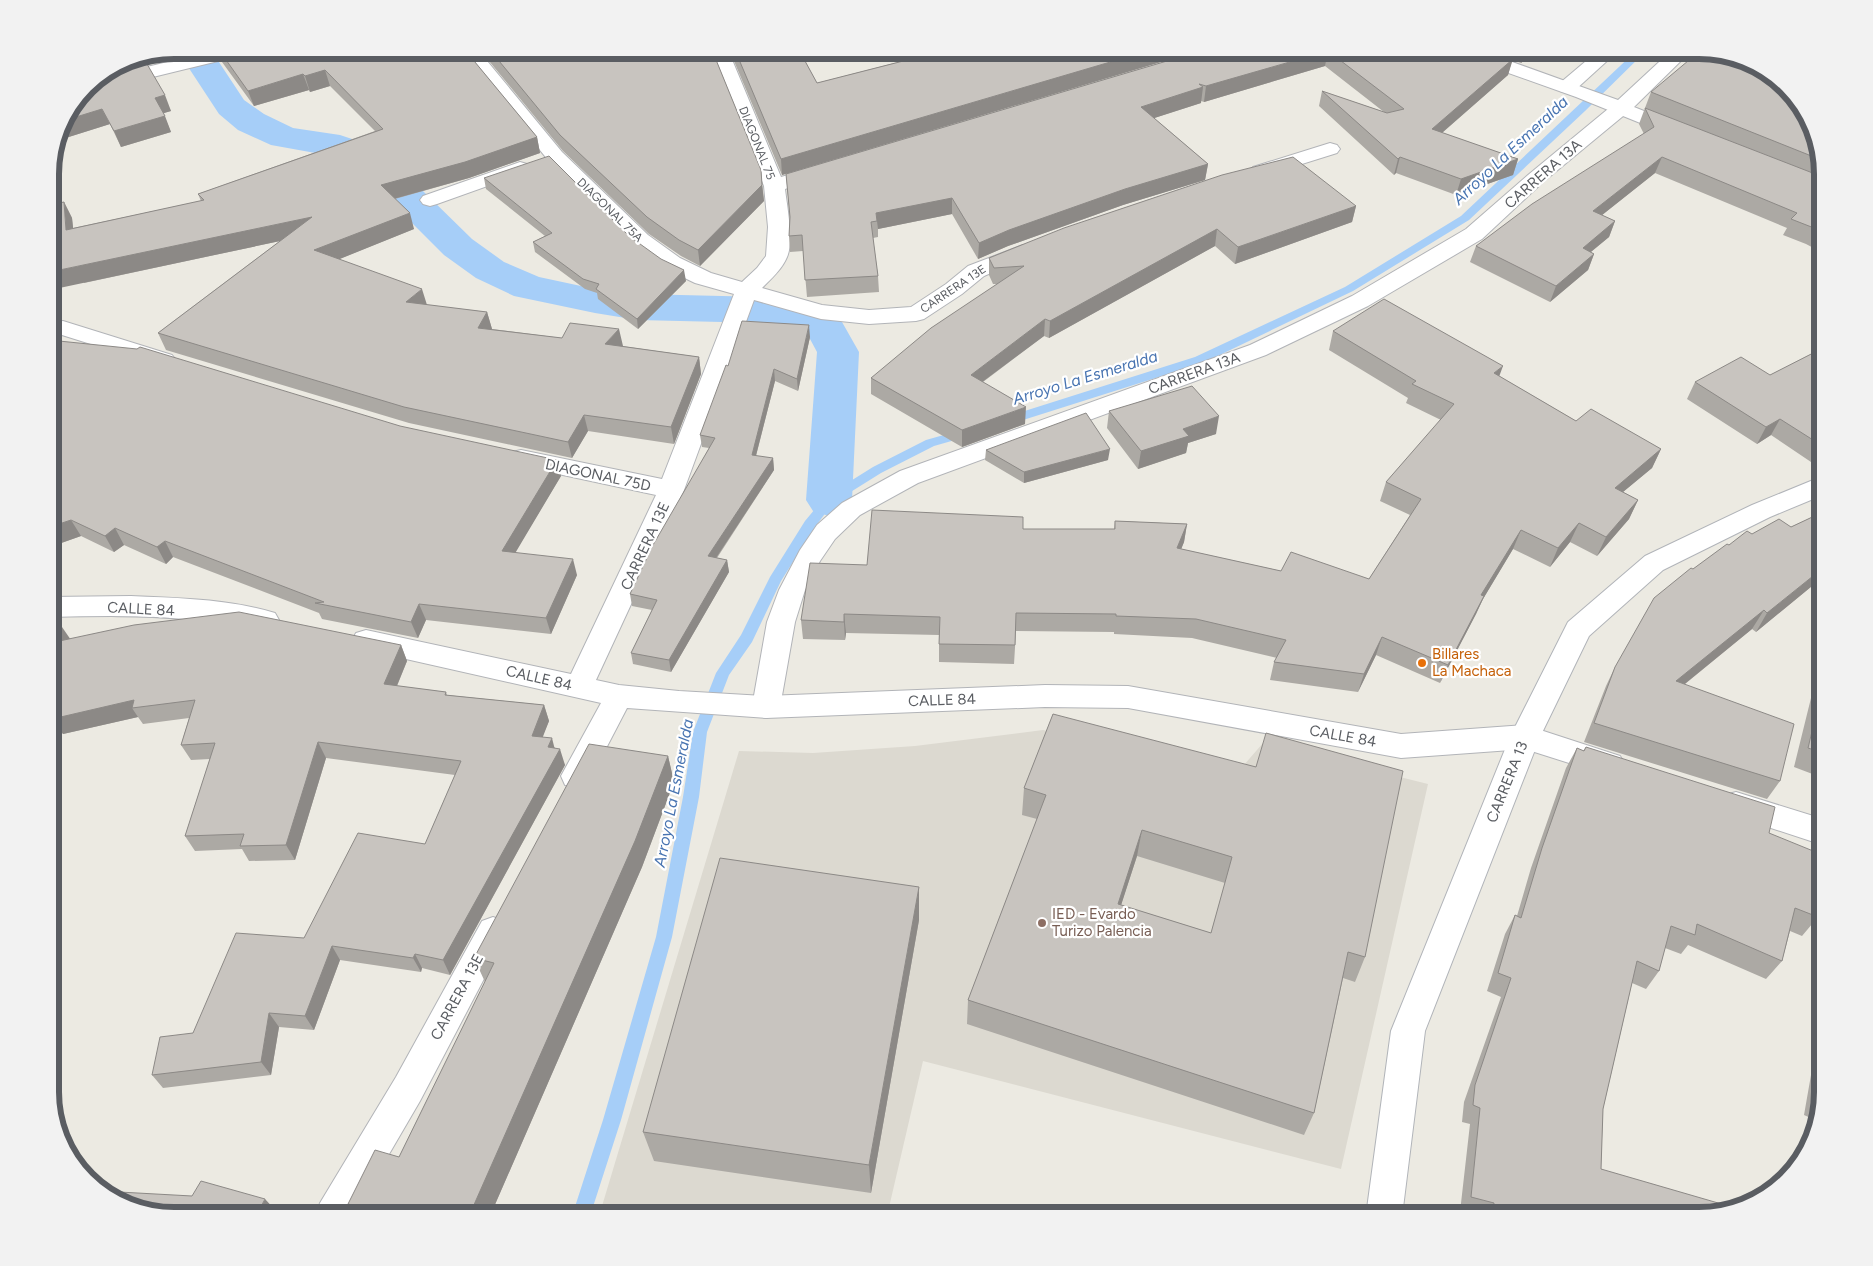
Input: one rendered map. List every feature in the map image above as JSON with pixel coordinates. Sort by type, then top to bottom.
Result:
[{"type":"street","points":[[103,83],[202,59]]},
{"type":"street","name":"DIAGONAL 75A","points":[[475,59],[555,156],[640,240],[672,263],[703,278],[742,304],[869,317],[916,314]]},
{"type":"street","name":"DIAGONAL 75","points":[[722,59],[774,186],[779,227],[777,256],[742,304]]},
{"type":"street","points":[[1487,59],[1575,90],[1694,138]]},
{"type":"street","points":[[1575,90],[1602,59]]},
{"type":"street","name":"CARRERA 13A","points":[[752,707],[792,590],[809,557],[826,532],[851,509],[909,477],[1258,350],[1360,301],[1474,234],[1616,106],[1672,59]]},
{"type":"street","points":[[1245,176],[1330,149]]},
{"type":"street","points":[[430,200],[555,156]]},
{"type":"street","points":[[774,186],[841,166]]},
{"type":"street","name":"CARRERA 13E","points":[[916,314],[954,289],[976,271],[1043,243]]},
{"type":"street","name":"CARRERA 13E","points":[[579,687],[671,490],[742,304]]},
{"type":"street","points":[[59,330],[186,366]]},
{"type":"street","name":"DIAGONAL 75D","points":[[501,454],[671,490]]},
{"type":"street","name":"CARRERA 13","points":[[1385,1207],[1408,1031],[1525,736],[1578,629],[1654,563],[1761,511],[1814,489]]},
{"type":"street","name":"CALLE 84","points":[[59,606],[135,607],[236,614],[294,626]]},
{"type":"street","name":"CALLE 84","points":[[342,636],[458,659],[619,696],[752,707],[1045,696],[1128,697],[1401,746],[1525,736],[1637,772]]},
{"type":"street","points":[[563,801],[619,696]]},
{"type":"street","points":[[1711,796],[1814,829]]},
{"type":"street","name":"CARRERA 13E","points":[[338,1207],[408,1088],[507,905]]},
{"type":"shaded area","name":"IED - Evardo Turizo Palencia","points":[[1043,730],[1237,773],[1263,743],[1428,784],[1341,1169],[923,1061],[889,1207],[602,1207],[739,751],[813,753],[915,746]]},
{"type":"building","points":[[225,59],[472,59],[537,137],[465,162],[381,185],[410,213],[314,250],[422,289],[406,302],[487,312],[478,328],[562,338],[570,323],[619,329],[605,344],[699,357],[671,427],[584,415],[568,442],[404,407],[158,333],[312,217],[59,270],[59,203],[64,202],[66,230],[204,200],[198,194],[383,129],[325,70],[305,76],[303,74],[248,91]]},
{"type":"building","points":[[497,59],[716,59],[761,170],[762,185],[698,250],[679,240],[647,217],[560,135]]},
{"type":"building","points":[[739,59],[804,59],[817,83],[911,59],[1120,59],[781,159]]},
{"type":"building","points":[[1174,59],[1300,59],[1206,86],[1199,84],[1203,87],[1141,107],[1208,164],[1125,189],[1009,230],[979,243],[952,198],[876,213],[877,221],[871,222],[878,276],[805,280],[802,235],[789,236],[790,217],[786,174]]},
{"type":"building","points":[[1338,59],[1513,59],[1432,129],[1518,159],[1461,179],[1400,157],[1398,159],[1322,91],[1387,113],[1404,109]]},
{"type":"building","points":[[1690,59],[1707,59],[1736,65],[1763,78],[1781,92],[1799,116],[1806,130],[1812,156],[1651,92]]},
{"type":"building","points":[[147,64],[165,95],[155,98],[165,116],[114,131],[102,109],[74,118],[92,92],[110,78],[126,69]]},
{"type":"building","points":[[1645,108],[1814,173],[1814,228],[1791,219],[1797,213],[1662,157],[1593,211],[1615,221],[1583,248],[1594,254],[1556,286],[1476,246],[1532,204],[1654,127]]},
{"type":"building","points":[[549,156],[629,236],[661,259],[684,270],[637,319],[596,289],[599,284],[583,279],[533,242],[552,233],[484,178]]},
{"type":"building","points":[[1293,157],[1356,206],[1238,247],[1217,229],[1050,321],[1045,319],[971,375],[1026,407],[962,430],[871,378],[931,328],[1024,266],[994,268],[989,258],[1064,228],[1222,175]]},
{"type":"building","points":[[1384,299],[1503,366],[1494,373],[1576,421],[1591,409],[1661,449],[1615,488],[1638,500],[1606,537],[1579,523],[1558,548],[1521,530],[1481,595],[1484,596],[1448,665],[1382,637],[1364,674],[1274,662],[1286,640],[1196,619],[1116,616],[1116,614],[1016,613],[1015,645],[939,644],[940,617],[844,614],[844,622],[801,620],[810,563],[867,565],[872,510],[1023,517],[1023,529],[1115,529],[1115,521],[1187,524],[1177,548],[1281,571],[1291,552],[1369,579],[1421,499],[1386,482],[1454,404],[1412,384],[1416,381],[1333,331]]},
{"type":"building","points":[[742,321],[809,325],[797,379],[774,369],[752,455],[773,458],[708,556],[727,560],[669,660],[631,653],[657,600],[630,594],[653,545],[715,438],[700,435],[726,365],[728,366]]},
{"type":"building","points":[[59,341],[137,349],[140,347],[400,426],[557,460],[502,551],[573,559],[546,618],[419,604],[411,622],[315,603],[324,602],[165,541],[157,547],[115,528],[105,536],[71,520],[59,524]]},
{"type":"building","points":[[1814,353],[1814,441],[1780,419],[1766,427],[1695,382],[1741,357],[1770,375]]},
{"type":"building","points":[[1192,386],[1219,416],[1183,429],[1189,436],[1141,451],[1109,411]]},
{"type":"building","points":[[1086,413],[1110,449],[1024,472],[986,450]]},
{"type":"building","points":[[1814,516],[1814,575],[1767,613],[1764,610],[1676,681],[1794,724],[1780,781],[1594,723],[1615,667],[1654,598],[1691,568],[1693,569],[1747,531],[1752,534],[1779,519],[1791,527]]},
{"type":"building","points":[[239,612],[401,645],[384,684],[446,692],[445,695],[544,705],[532,736],[552,738],[548,747],[560,749],[443,960],[415,954],[413,958],[332,946],[305,1016],[269,1013],[261,1062],[152,1075],[160,1037],[193,1033],[236,933],[304,938],[358,833],[425,844],[461,761],[318,742],[286,845],[240,846],[244,834],[185,836],[215,743],[181,745],[195,700],[132,708],[134,700],[59,717],[59,641],[134,625]]},
{"type":"building","points":[[1053,714],[1256,767],[1266,733],[1403,771],[1365,957],[1348,952],[1314,1113],[968,1000],[1046,795],[1024,788]],"holes":[[[1142,830],[1232,857],[1211,933],[1118,904]]]},
{"type":"building","points":[[1814,723],[1814,750],[1808,748]]},
{"type":"building","points":[[589,744],[668,756],[635,841],[473,1207],[360,1207],[348,1204],[375,1150],[399,1157],[494,963],[474,958]]},
{"type":"building","points":[[1586,747],[1775,807],[1769,833],[1814,851],[1814,915],[1795,908],[1782,961],[1697,924],[1695,935],[1671,926],[1659,971],[1637,961],[1603,1109],[1601,1169],[1723,1204],[1699,1207],[1494,1207],[1494,1203],[1471,1197],[1480,1108],[1473,1105],[1475,1085],[1511,978],[1498,973],[1515,915],[1521,918],[1542,848],[1577,748],[1584,751]]},
{"type":"building","points":[[720,858],[919,887],[869,1165],[643,1132]]},
{"type":"building","points":[[201,1181],[265,1199],[261,1207],[174,1207],[144,1203],[116,1192],[192,1196]]},
{"type":"waterway","points":[[200,59],[231,107],[251,122],[284,137],[340,146],[366,156],[458,247],[490,270],[528,287],[595,301],[638,307],[768,310],[805,318],[827,331],[838,352],[829,500]]},
{"type":"waterway","name":"Arroyo La Esmeralda","points":[[1010,420],[1199,360],[1349,289],[1465,218],[1633,59]]},
{"type":"waterway","name":"Arroyo La Esmeralda","points":[[584,1207],[612,1120],[664,937],[691,797],[700,732],[723,673],[747,638],[775,580],[810,524],[829,500],[877,470],[930,443],[965,433]]},
{"type":"place","name":"Billares La Machaca","points":[[1422,663]]},
{"type":"place","name":"IED - Evardo Turizo Palencia","points":[[1042,923]]}]
